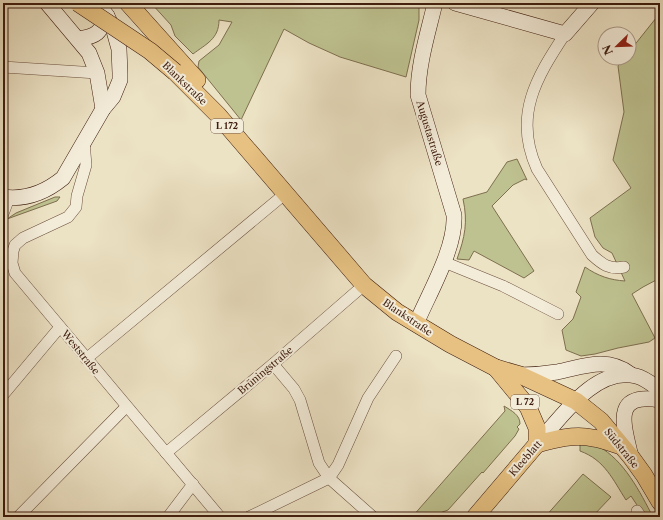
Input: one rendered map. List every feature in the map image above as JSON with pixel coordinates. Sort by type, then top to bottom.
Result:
[{"type":"main road","name":"Blankstraße","points":[[78,3],[150,51],[175,72],[218,115],[364,285],[397,312],[450,344],[496,368],[520,375],[576,401]]},
{"type":"main road","name":"Blankstraße","points":[[128,3],[209,94],[240,132],[281,188]]},
{"type":"main road","name":"L 72","points":[[496,368],[528,407],[537,428],[537,444]]},
{"type":"main road","name":"Südstraße","points":[[576,401],[601,421],[626,451],[644,475],[660,502]]},
{"type":"main road","points":[[537,444],[555,439],[577,436],[594,438],[626,451]]},
{"type":"main road","name":"Kleeblatt","points":[[475,517],[537,444]]},
{"type":"street","points":[[47,3],[79,39],[89,53],[97,73],[103,109]]},
{"type":"street","points":[[3,214],[6,198],[24,198],[53,186],[63,178],[103,109],[113,97],[120,80],[118,49],[114,31],[107,16],[98,3]]},
{"type":"street","name":"Augustastraße","points":[[416,324],[450,246],[454,222],[454,215],[418,95],[420,69],[435,3]]},
{"type":"street","points":[[455,3],[566,34]]},
{"type":"street","points":[[592,3],[566,34],[544,66],[530,100],[526,125],[527,140],[530,155],[536,169],[592,255],[603,265],[616,269],[624,266]]},
{"type":"street","points":[[79,39],[90,37],[102,30],[107,16]]},
{"type":"street","points":[[3,67],[97,73],[107,85],[113,97]]},
{"type":"street","name":"Weststraße","points":[[84,142],[86,165],[77,196],[76,206],[68,217],[22,238],[16,245],[13,252],[12,263],[15,273],[126,407],[220,517]]},
{"type":"street","points":[[63,178],[72,186],[77,196]]},
{"type":"street","points":[[86,359],[281,188]]},
{"type":"street","points":[[444,262],[503,286],[558,314]]},
{"type":"street","name":"Brüningstraße","points":[[166,453],[273,364],[364,285]]},
{"type":"street","points":[[3,395],[60,327]]},
{"type":"street","points":[[249,517],[328,478],[338,465],[368,398],[396,356]]},
{"type":"street","points":[[273,364],[294,389],[300,400],[319,463],[328,478],[373,517]]},
{"type":"street","points":[[520,375],[560,371],[584,365],[606,364],[616,366],[638,376],[660,390]]},
{"type":"street","name":"Kleeblatt","points":[[537,444],[576,401],[594,385],[607,378],[620,375],[633,375]]},
{"type":"street","points":[[626,451],[625,408],[634,401],[644,398],[660,400]]},
{"type":"street","points":[[18,517],[126,407]]},
{"type":"street","points":[[168,517],[193,484]]},
{"type":"green space","points":[[151,3],[419,3],[419,20],[406,77],[340,57],[309,43],[284,29],[241,120],[198,67],[199,61],[219,45],[232,22],[219,20],[217,32],[211,40],[193,54],[175,36],[171,25]]},
{"type":"green space","points":[[660,13],[660,278],[632,294],[655,338],[649,342],[581,356],[566,350],[562,330],[573,319],[581,297],[576,292],[585,267],[604,277],[625,281],[612,253],[603,248],[595,237],[590,218],[631,188],[613,160],[624,112],[618,66],[637,66],[637,42]]},
{"type":"green space","points":[[517,159],[527,180],[525,179],[513,185],[492,206],[534,271],[524,278],[474,251],[469,260],[457,259],[465,229],[465,207],[463,199],[487,192],[507,162]]},
{"type":"green space","points":[[55,197],[60,197],[57,201],[7,219],[16,213]]},
{"type":"green space","points":[[504,406],[519,418],[520,424],[517,427],[519,429],[515,436],[448,510],[429,517],[412,517],[505,411]]},
{"type":"green space","points":[[580,441],[596,445],[616,459],[643,497],[653,517],[645,517],[631,496],[626,500],[608,471],[589,455],[580,451]]},
{"type":"green space","points":[[583,474],[611,497],[592,517],[545,517]]}]
